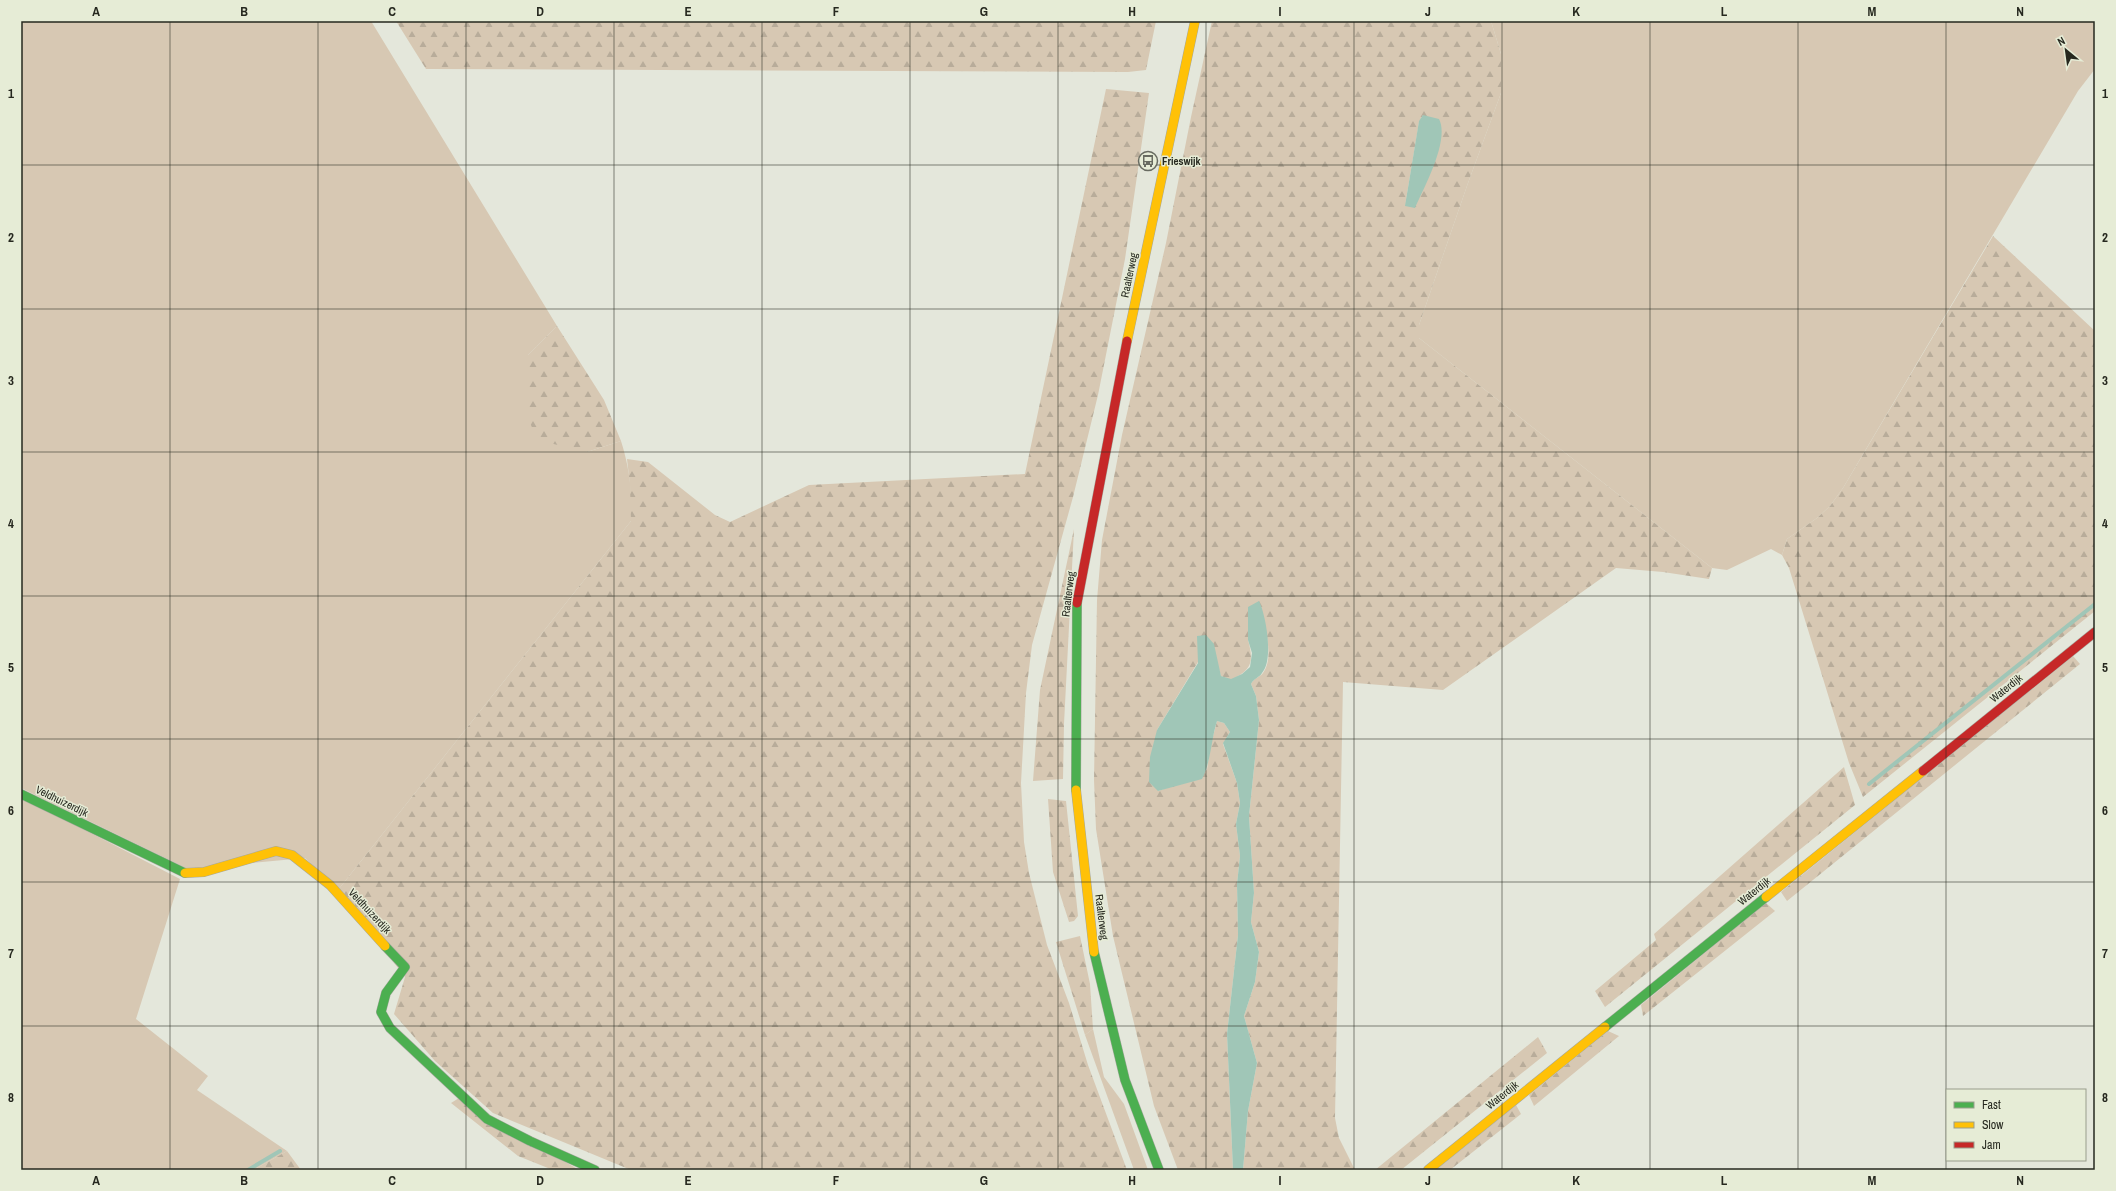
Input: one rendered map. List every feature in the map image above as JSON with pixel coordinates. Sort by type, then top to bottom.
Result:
[{"type":"street","name":"Raalterweg","points":[[1159,1170],[1125,1080],[1096,963],[1075,784],[1076,610],[1112,415],[1195,21]]},
{"type":"street","name":"Waterdijk","points":[[1428,1170],[2095,632]]},
{"type":"street","name":"Veldhuizerdijk","points":[[21,794],[186,874],[204,872],[276,851],[292,854],[330,885],[405,967],[386,993],[381,1012],[390,1028],[487,1119],[530,1141],[595,1170]]},
{"type":"green space","points":[[21,21],[371,21],[557,326],[528,355],[587,452],[621,441],[630,480],[631,521],[338,890],[305,858],[188,869],[21,788]]},
{"type":"green space","points":[[396,21],[1156,21],[1146,70],[1128,72],[426,69]]},
{"type":"green space","points":[[1212,21],[1491,21],[1501,54],[1501,93],[1419,325],[1419,338],[1712,568],[1709,579],[1663,572],[1616,568],[1443,690],[1343,682],[1335,1118],[1339,1138],[1355,1170],[1243,1170],[1248,1111],[1257,1063],[1244,1016],[1255,982],[1259,952],[1251,922],[1254,893],[1249,816],[1259,720],[1256,696],[1251,684],[1263,673],[1268,663],[1268,645],[1265,628],[1248,640],[1251,654],[1250,664],[1243,673],[1231,680],[1221,676],[1217,663],[1198,662],[1157,730],[1158,791],[1178,784],[1207,770],[1210,748],[1217,721],[1224,723],[1230,732],[1223,744],[1237,783],[1240,803],[1236,824],[1240,856],[1237,884],[1238,935],[1227,1034],[1233,1170],[1178,1170],[1154,1106],[1113,936],[1096,829],[1094,780],[1097,600],[1102,540],[1122,435],[1166,243]],"holes":[[[1423,115],[1405,206],[1419,122]]]},
{"type":"green space","points":[[1491,21],[2095,21],[2095,69],[2078,91],[1843,488],[1830,506],[1817,518],[1787,539],[1782,555],[1771,549],[1727,570],[1712,568],[1419,338],[1419,325],[1501,93],[1501,54]]},
{"type":"green space","points":[[1106,89],[1149,93],[1125,259],[1098,395],[1073,497],[1032,645],[1026,693],[1021,783],[1024,842],[1029,873],[1047,945],[1069,1003],[1088,1065],[1127,1170],[631,1170],[493,1113],[435,1061],[394,1014],[405,977],[338,890],[631,521],[630,485],[627,459],[648,462],[715,515],[730,522],[809,485],[1025,474]]},
{"type":"green space","points":[[1993,236],[2095,331],[2095,611],[1863,797],[1849,763],[1789,568],[1782,555],[1787,539],[1817,518],[1830,506],[1843,488]]},
{"type":"green space","points":[[557,326],[604,400],[621,441],[587,452],[537,440],[529,420],[528,355]]},
{"type":"green space","points":[[1074,529],[1064,724],[1063,779],[1033,781],[1040,690]]},
{"type":"green space","points":[[2073,656],[2080,664],[1787,901],[1781,892]]},
{"type":"green space","points":[[1844,767],[1855,805],[1605,1007],[1595,991],[1656,940],[1654,934]]},
{"type":"green space","points":[[21,797],[180,879],[136,1019],[208,1076],[197,1090],[287,1151],[253,1170],[21,1170]]},
{"type":"green space","points":[[1048,799],[1066,801],[1078,916],[1074,921],[1069,922],[1053,872]]},
{"type":"green space","points":[[1766,903],[1775,911],[1643,1016],[1641,1005]]},
{"type":"green space","points":[[1080,936],[1090,984],[1093,1029],[1085,1035],[1056,942]]},
{"type":"green space","points":[[1093,1029],[1104,1077],[1124,1104],[1148,1170],[1134,1170],[1085,1035]]},
{"type":"green space","points":[[1608,1031],[1619,1036],[1534,1106],[1529,1095]]},
{"type":"green space","points":[[1538,1037],[1547,1053],[1401,1170],[1375,1170]]},
{"type":"green space","points":[[459,1098],[579,1170],[553,1170],[518,1156],[451,1103]]},
{"type":"green space","points":[[1516,1105],[1521,1114],[1450,1170],[1436,1170]]},
{"type":"green space","points":[[287,1151],[301,1170],[253,1170]]},
{"type":"shaded area","points":[[1423,115],[1439,119],[1441,139],[1439,151],[1415,208],[1405,206],[1419,121]]},
{"type":"shaded area","points":[[1259,601],[1264,616],[1268,637],[1268,658],[1266,667],[1261,675],[1251,684],[1256,696],[1259,720],[1249,816],[1254,893],[1251,922],[1259,952],[1255,982],[1244,1016],[1257,1063],[1248,1111],[1243,1170],[1233,1170],[1227,1034],[1238,935],[1237,884],[1240,856],[1236,824],[1240,803],[1237,783],[1223,743],[1230,732],[1224,723],[1217,721],[1209,758],[1202,779],[1158,791],[1149,782],[1150,757],[1157,730],[1198,663],[1197,636],[1206,635],[1214,644],[1221,676],[1231,679],[1242,674],[1250,667],[1252,653],[1248,640],[1248,607]]},
{"type":"waterway","points":[[1869,784],[2095,604]]},
{"type":"waterway","points":[[248,1170],[280,1151]]},
{"type":"traffic: fast","points":[[1076,790],[1077,603]]},
{"type":"traffic: fast","points":[[21,794],[185,873]]},
{"type":"traffic: fast","points":[[1605,1027],[1766,897]]},
{"type":"traffic: fast","points":[[385,946],[405,967],[386,993],[381,1012],[390,1028],[487,1119],[530,1141],[595,1170]]},
{"type":"traffic: fast","points":[[1094,952],[1125,1080],[1159,1170]]},
{"type":"traffic: slow","points":[[1127,341],[1195,21]]},
{"type":"traffic: slow","points":[[1766,897],[1923,771]]},
{"type":"traffic: slow","points":[[1076,790],[1094,952]]},
{"type":"traffic: slow","points":[[185,873],[204,872],[276,851],[292,855],[330,885],[385,946]]},
{"type":"traffic: slow","points":[[1428,1170],[1605,1027]]},
{"type":"traffic: jam","points":[[1077,603],[1127,341]]},
{"type":"traffic: jam","points":[[1923,771],[2095,632]]},
{"type":"place","name":"Frieswijk","points":[[1148,161]]}]
